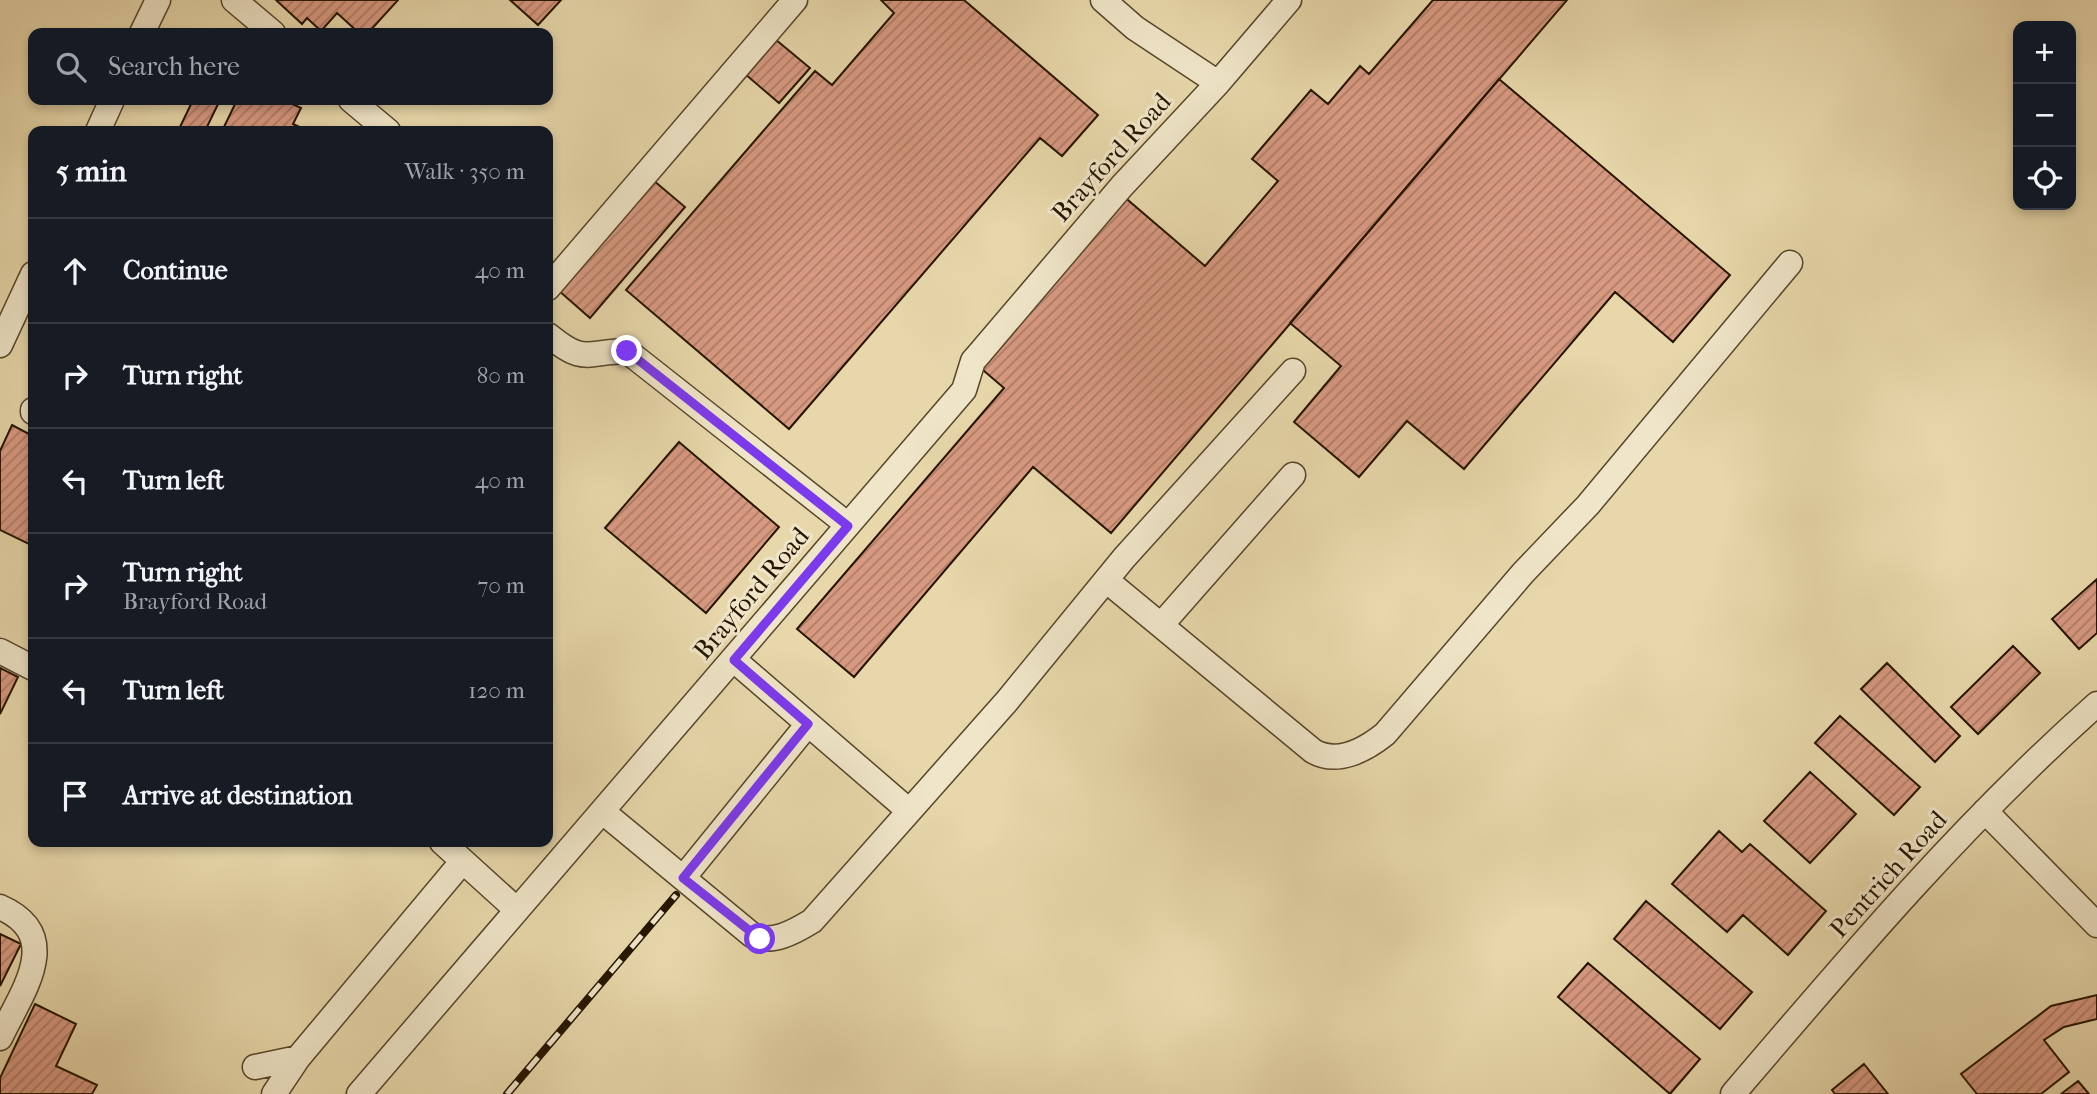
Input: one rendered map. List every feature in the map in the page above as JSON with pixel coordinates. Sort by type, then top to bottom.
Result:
[{"type":"lane","points":[[144,28],[158,0]]},
{"type":"lane","points":[[234,0],[267,28]]},
{"type":"lane","points":[[553,282],[795,0]]},
{"type":"lane","points":[[1103,0],[1135,28],[1218,83]]},
{"type":"lane","name":"Brayford Road","points":[[359,1094],[964,390],[973,362],[980,353],[1122,187],[1218,83],[1289,0]]},
{"type":"lane","points":[[100,126],[110,105]]},
{"type":"lane","points":[[357,105],[382,126]]},
{"type":"lane","points":[[1106,580],[1323,757],[1353,753],[1374,743],[1385,734],[1523,573],[1588,505],[1790,262]]},
{"type":"lane","points":[[0,345],[28,286]]},
{"type":"lane","points":[[553,338],[571,353],[583,356],[627,351],[848,526]]},
{"type":"lane","points":[[603,812],[760,939],[788,934],[812,921],[1007,701],[1106,580],[1293,371]]},
{"type":"lane","points":[[1161,624],[1293,475]]},
{"type":"lane","points":[[0,651],[28,665]]},
{"type":"lane","points":[[734,660],[908,810]]},
{"type":"lane","name":"Pentrich Road","points":[[1733,1094],[1910,892],[1985,811],[2097,704]]},
{"type":"lane","points":[[683,878],[808,724]]},
{"type":"lane","points":[[1985,811],[2097,925]]},
{"type":"lane","points":[[447,847],[517,910]]},
{"type":"lane","points":[[274,1094],[298,1058],[462,862]]},
{"type":"lane","points":[[0,906],[23,922],[34,936],[36,952],[33,968],[0,1038]]},
{"type":"lane","points":[[255,1067],[298,1058]]},
{"type":"building","points":[[276,0],[398,0],[373,28],[354,28],[337,13],[324,28],[318,28],[307,18],[302,24]]},
{"type":"building","points":[[510,0],[561,0],[538,25]]},
{"type":"building","points":[[881,0],[964,0],[1098,115],[1062,156],[1040,138],[789,429],[626,290],[815,71],[832,85],[894,13]]},
{"type":"building","points":[[1433,0],[1567,0],[1111,533],[1033,467],[854,677],[797,629],[1004,388],[977,365],[1122,195],[1205,266],[1278,181],[1252,159],[1311,90],[1328,104],[1360,66],[1369,74]]},
{"type":"building","points":[[775,39],[810,68],[779,103],[745,74]]},
{"type":"building","points":[[1499,79],[1730,275],[1673,342],[1615,292],[1464,469],[1407,421],[1359,477],[1294,422],[1341,366],[1290,323]]},
{"type":"building","points":[[191,105],[218,105],[207,126],[180,126]]},
{"type":"building","points":[[235,105],[295,105],[301,108],[293,124],[297,126],[224,126]]},
{"type":"building","points":[[653,180],[685,207],[590,318],[558,290]]},
{"type":"building","points":[[12,425],[28,433],[28,544],[0,530],[0,451]]},
{"type":"building","points":[[679,442],[779,527],[706,613],[605,528]]},
{"type":"building","points":[[2097,579],[2097,633],[2079,649],[2052,619]]},
{"type":"building","points":[[2013,646],[2040,673],[1978,734],[1951,707]]},
{"type":"building","points":[[1887,663],[1960,736],[1935,762],[1861,689]]},
{"type":"building","points":[[0,668],[18,677],[0,714]]},
{"type":"building","points":[[1840,716],[1920,787],[1894,815],[1815,743]]},
{"type":"building","points":[[1810,772],[1856,814],[1810,863],[1764,821]]},
{"type":"building","points":[[1719,831],[1742,852],[1750,844],[1826,911],[1788,955],[1743,915],[1727,932],[1672,884]]},
{"type":"building","points":[[1646,901],[1752,992],[1720,1029],[1614,939]]},
{"type":"building","points":[[0,934],[21,944],[0,986]]},
{"type":"building","points":[[1588,963],[1700,1059],[1670,1094],[1558,997]]},
{"type":"building","points":[[2097,995],[2097,1019],[2064,1027],[2044,1040],[2069,1072],[2041,1094],[1977,1094],[1961,1074],[2051,1006]]},
{"type":"building","points":[[35,1004],[76,1024],[56,1066],[97,1085],[92,1094],[0,1094],[0,1078]]},
{"type":"building","points":[[1864,1064],[1888,1094],[1835,1094],[1832,1090]]},
{"type":"building","points":[[2078,1081],[2089,1094],[2061,1094]]},
{"type":"railway","points":[[507,1094],[676,895]]},
{"type":"route","points":[[627,351],[848,526],[734,660],[808,724],[683,878],[760,939]]}]
